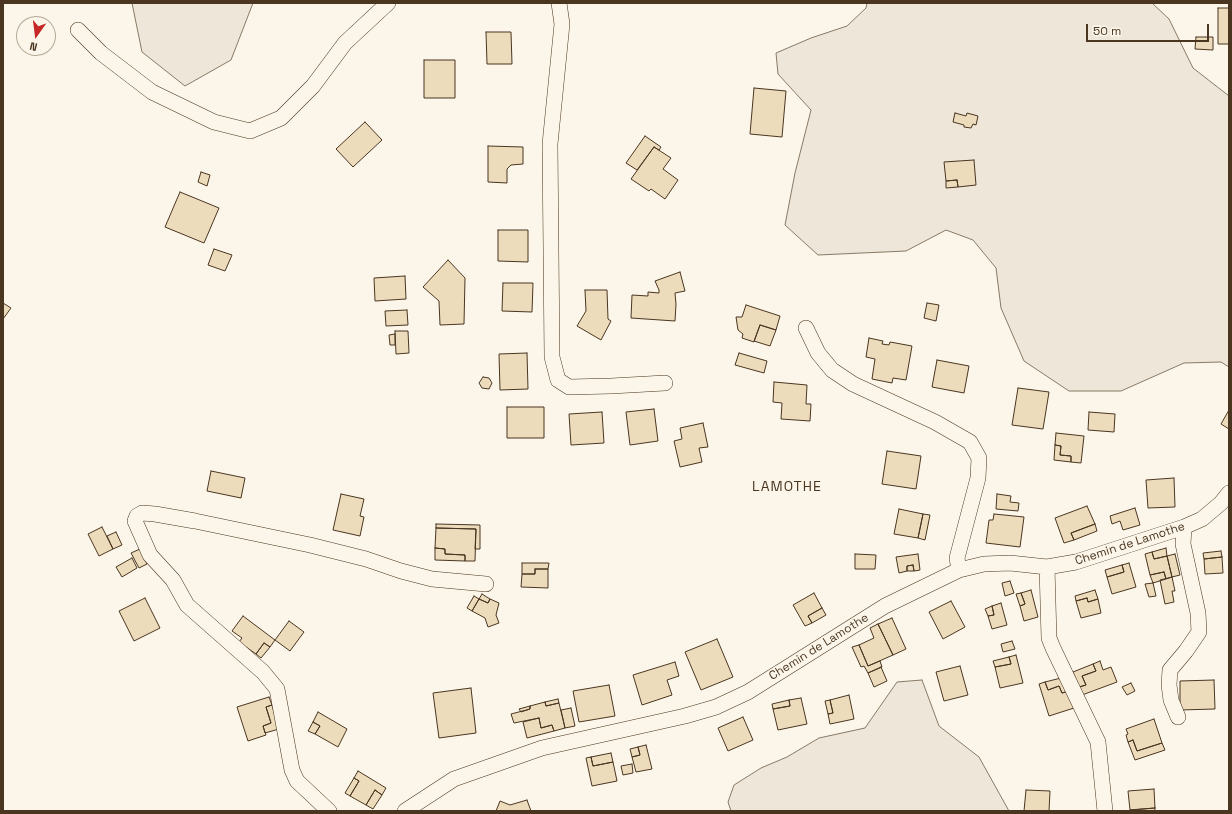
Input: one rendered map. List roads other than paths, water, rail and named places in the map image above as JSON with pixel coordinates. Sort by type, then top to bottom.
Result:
[{"type":"street","points":[[78,30],[101,53],[152,92],[214,122],[250,131],[281,118],[313,86],[344,43],[388,3]]},
{"type":"street","points":[[558,3],[562,24],[550,144],[552,357],[558,380],[569,387],[665,383]]},
{"type":"street","points":[[806,328],[818,353],[832,370],[852,384],[935,422],[970,442],[979,458],[978,478],[957,558],[959,570]]},
{"type":"street","name":"Chemin de Lamothe","points":[[405,811],[454,779],[542,748],[686,716],[716,707],[748,692],[885,606],[959,570],[984,564],[1010,563],[1047,567],[1076,562],[1184,528],[1202,519],[1221,503],[1229,493]]},
{"type":"street","points":[[329,811],[297,781],[292,770],[277,689],[264,672],[187,605],[173,580],[150,555],[135,522],[137,516],[142,513],[155,514],[195,521],[338,552],[432,579],[486,584]]},
{"type":"street","points":[[1178,717],[1171,700],[1169,685],[1170,670],[1200,632],[1198,612],[1182,544],[1184,528]]},
{"type":"street","points":[[1047,567],[1049,638],[1098,742],[1104,811]]},
{"type":"district","name":"LAMOTHE","points":[[787,487]]}]
